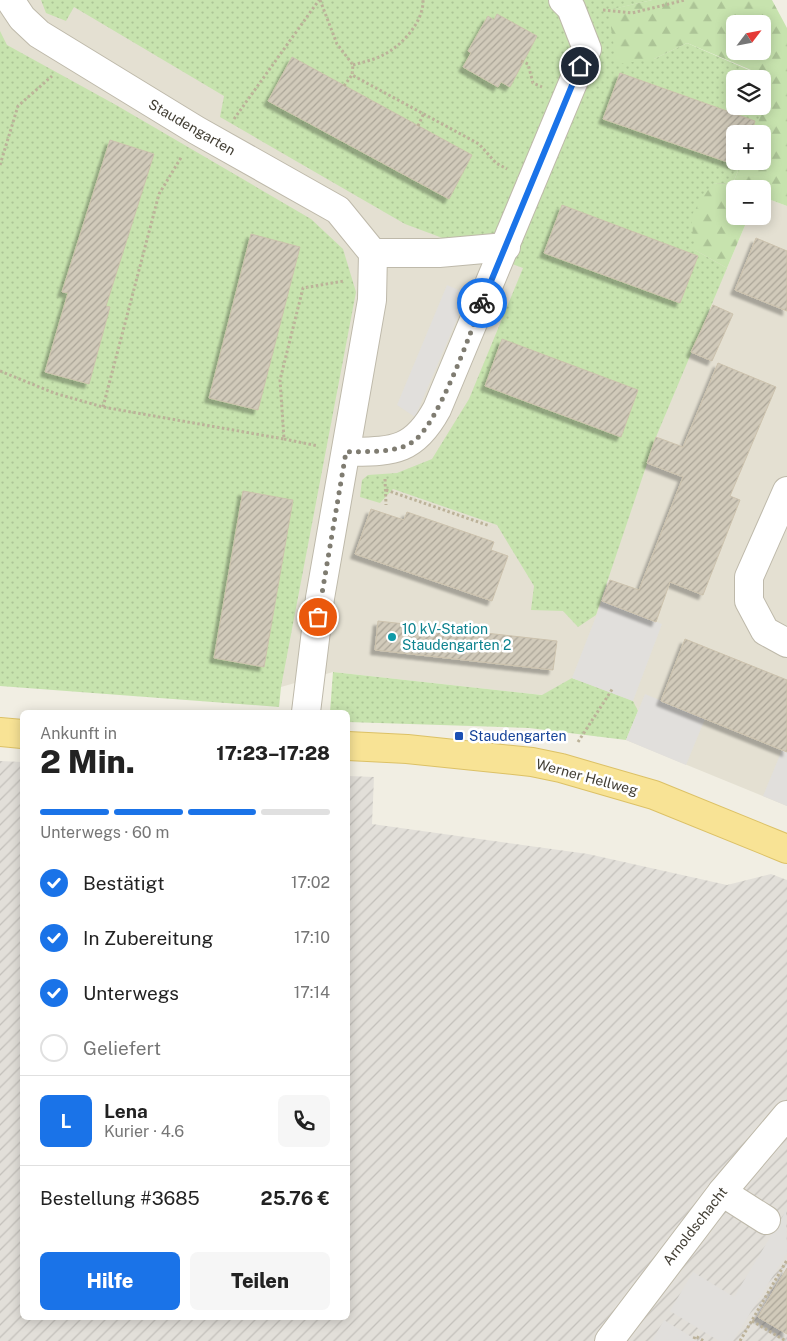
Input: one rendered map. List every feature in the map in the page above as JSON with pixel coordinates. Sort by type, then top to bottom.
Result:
[{"type":"main road","points":[[0,732],[20,734]]},
{"type":"main road","name":"Werner Hellweg","points":[[350,746],[407,749],[532,762],[561,768],[654,796],[787,849]]},
{"type":"street","name":"Staudengarten","points":[[10,0],[22,18],[39,34],[207,136],[338,210],[374,265]]},
{"type":"street","points":[[346,452],[383,451],[413,442],[427,427],[437,409],[587,49],[567,4]]},
{"type":"street","points":[[306,710],[320,598],[372,300],[374,265],[439,253],[506,247]]},
{"type":"street","points":[[787,491],[749,577],[749,601],[766,631],[787,643]]},
{"type":"street","name":"Arnoldschacht","points":[[608,1341],[722,1192],[787,1115]]},
{"type":"street","points":[[722,1192],[766,1220]]},
{"type":"path","points":[[103,406],[159,194],[320,0],[337,44],[353,66],[352,74],[344,86]]},
{"type":"path","points":[[353,66],[384,55],[412,31],[423,8],[423,0]]},
{"type":"path","points":[[567,4],[632,13],[685,0]]},
{"type":"path","points":[[0,165],[18,106],[57,71]]},
{"type":"path","points":[[352,74],[479,144],[496,163],[532,183]]},
{"type":"path","points":[[418,126],[424,113]]},
{"type":"path","points":[[0,371],[54,393],[103,406],[284,439],[280,380],[303,288],[374,265]]},
{"type":"path","points":[[386,490],[490,526]]},
{"type":"path","points":[[561,768],[613,688]]},
{"type":"path","points":[[740,1341],[787,1260]]},
{"type":"path","points":[[752,1321],[786,1341]]},
{"type":"path","points":[[694,1339],[696,1336],[704,1341]]},
{"type":"shaded area","points":[[0,0],[652,0],[609,10],[737,70],[726,70],[726,115],[751,115],[752,125],[726,125],[726,170],[738,170],[734,180],[726,180],[726,225],[730,225],[727,268],[745,225],[771,225],[771,200],[787,206],[787,806],[626,740],[638,711],[573,678],[543,695],[333,672],[281,687],[0,421]]},
{"type":"shaded area","points":[[447,285],[468,294],[415,417],[397,405]]},
{"type":"shaded area","points":[[602,601],[662,624],[633,701],[572,678]]},
{"type":"shaded area","points":[[645,694],[705,719],[686,765],[626,740]]},
{"type":"shaded area","points":[[782,750],[787,752],[787,806],[763,796]]},
{"type":"shaded area","points":[[0,761],[20,762],[20,1320],[350,1320],[350,776],[374,777],[372,824],[588,854],[727,885],[771,874],[787,880],[787,1341],[0,1341]]},
{"type":"shaded area","points":[[786,1211],[787,1253],[733,1341],[719,1341],[670,1311],[693,1272],[734,1297]]},
{"type":"shaded area","points":[[664,1320],[698,1341],[652,1341]]},
{"type":"green space","points":[[41,0],[652,0],[609,10],[654,59],[687,43],[749,70],[726,70],[726,115],[759,115],[761,117],[758,125],[726,125],[726,170],[738,170],[734,180],[726,180],[726,183],[712,184],[695,250],[727,268],[656,437],[596,615],[578,627],[563,611],[531,610],[534,586],[497,525],[393,489],[380,503],[360,497],[362,480],[368,475],[397,473],[432,459],[469,399],[523,268],[405,224],[220,117],[224,96],[74,7],[66,21],[46,13]]},
{"type":"green space","points":[[652,0],[772,0],[787,28],[787,206],[771,200],[771,180],[734,180],[738,170],[771,170],[771,125],[757,125],[760,117],[758,115],[771,115],[771,70],[751,70],[727,60],[771,60],[771,15],[726,15],[726,59],[687,43],[654,59],[617,64],[608,10]]},
{"type":"green space","points":[[0,31],[7,45],[116,105],[311,219],[343,249],[356,292],[281,687],[279,707],[0,686]]},
{"type":"green space","points":[[726,183],[726,225],[745,225],[727,268],[695,250],[691,216],[712,184]]},
{"type":"green space","points":[[333,672],[542,695],[572,678],[633,701],[638,711],[626,740],[529,728],[350,722],[350,710],[330,710]]},
{"type":"building","points":[[497,14],[537,36],[510,87],[501,82],[498,87],[463,67],[471,53],[468,51],[488,16],[494,20]]},
{"type":"building","points":[[292,57],[472,155],[449,199],[268,101]]},
{"type":"building","points":[[620,73],[726,111],[726,115],[738,115],[755,121],[754,125],[726,125],[726,162],[603,119]]},
{"type":"building","points":[[110,140],[154,154],[106,306],[110,307],[89,384],[45,372],[68,293],[62,292]]},
{"type":"building","points":[[562,205],[698,256],[680,303],[544,253]]},
{"type":"building","points":[[251,234],[300,247],[258,410],[209,398]]},
{"type":"building","points":[[756,238],[787,251],[787,311],[735,290]]},
{"type":"building","points":[[713,305],[733,314],[712,361],[691,352]]},
{"type":"building","points":[[502,339],[638,390],[621,437],[485,386]]},
{"type":"building","points":[[718,363],[776,387],[730,496],[740,500],[703,595],[670,582],[656,622],[602,601],[610,580],[639,590],[683,477],[647,463],[656,437],[683,447]]},
{"type":"building","points":[[243,491],[293,500],[264,667],[214,658]]},
{"type":"building","points":[[371,509],[404,520],[407,512],[494,542],[491,550],[508,556],[492,601],[355,554]]},
{"type":"building","points":[[378,621],[557,641],[553,670],[375,650]]},
{"type":"building","points":[[685,639],[787,680],[787,752],[661,701]]},
{"type":"building","points":[[787,1268],[787,1334],[758,1317]]},
{"type":"way so far","points":[[318,617],[346,452],[383,451],[413,442],[427,427],[437,409],[482,303]]},
{"type":"place","name":"10 kV-Station Staudengarten 2","points":[[392,637]]},
{"type":"place","name":"Staudengarten","points":[[459,736]]},
{"type":"route","points":[[482,303],[580,66]]}]
